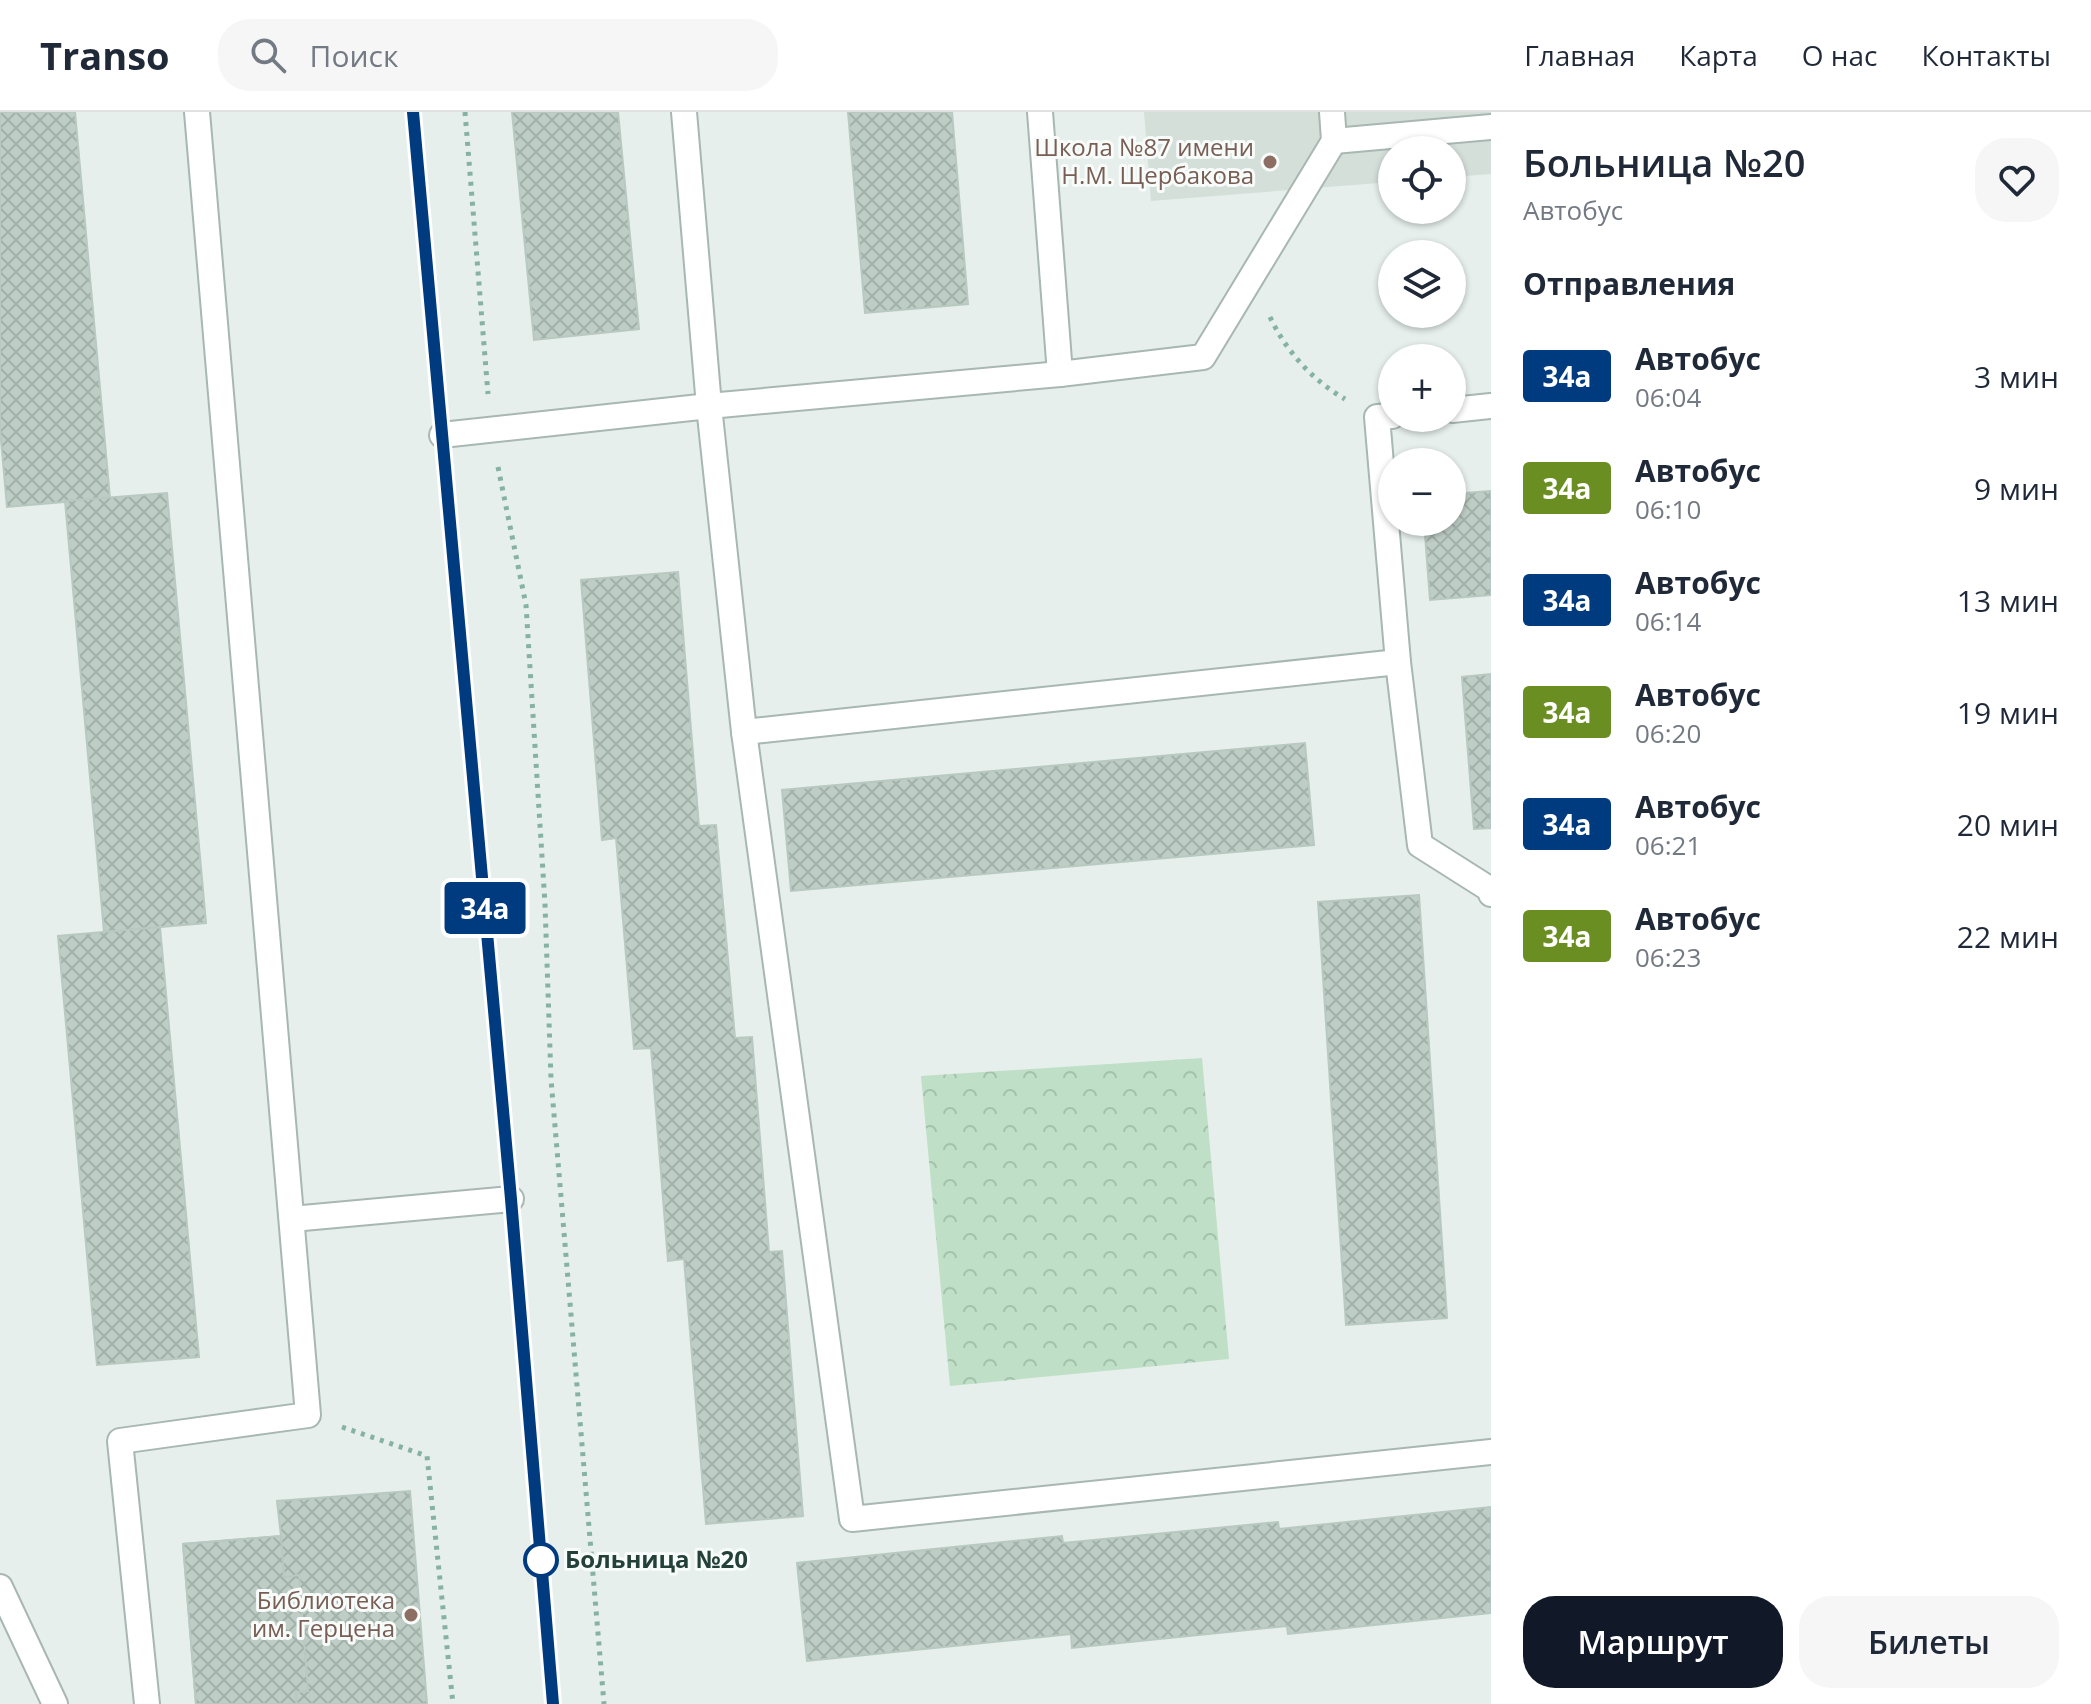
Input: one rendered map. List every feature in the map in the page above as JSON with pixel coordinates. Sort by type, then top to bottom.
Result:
[{"type":"lane","points":[[147,1704],[120,1441],[308,1415],[197,112]]},
{"type":"lane","points":[[684,112],[709,406],[744,732],[852,1519],[1491,1452]]},
{"type":"lane","points":[[1040,112],[1060,374]]},
{"type":"lane","points":[[442,435],[1203,357],[1334,141],[1332,112]]},
{"type":"lane","points":[[1334,141],[1491,127]]},
{"type":"lane","points":[[1466,409],[1491,406]]},
{"type":"lane","points":[[1386,432],[1398,662],[1420,845],[1491,890],[1491,894]]},
{"type":"lane","points":[[744,732],[1398,662]]},
{"type":"lane","points":[[292,1219],[511,1199]]},
{"type":"lane","points":[[0,1587],[55,1704]]},
{"type":"path","points":[[465,112],[491,431],[526,605],[545,904],[551,1079],[604,1704]]},
{"type":"path","points":[[1251,277],[1282,343],[1324,386],[1378,413]]},
{"type":"path","points":[[308,1415],[427,1456],[453,1704]]},
{"type":"shaded area","name":"Школа №87 имени Н.М. Щербакова","points":[[1144,112],[1491,112],[1491,174],[1466,176],[1466,136],[1378,136],[1378,183],[1151,201]]},
{"type":"green space","points":[[1202,1058],[1229,1359],[950,1386],[921,1076]]},
{"type":"building","points":[[0,112],[75,112],[110,498],[7,507],[0,429]]},
{"type":"building","points":[[512,112],[618,112],[639,329],[534,340]]},
{"type":"building","points":[[848,112],[952,112],[968,304],[865,313]]},
{"type":"building","points":[[1491,491],[1491,595],[1430,600],[1425,536],[1466,536],[1466,493]]},
{"type":"building","points":[[167,493],[206,923],[104,932],[65,501]]},
{"type":"building","points":[[678,572],[699,826],[716,825],[735,1038],[752,1037],[769,1252],[782,1251],[803,1516],[706,1524],[684,1259],[668,1261],[651,1048],[634,1049],[616,838],[602,840],[581,580]]},
{"type":"building","points":[[1491,674],[1491,828],[1474,829],[1462,677]]},
{"type":"building","points":[[1305,743],[1314,845],[791,891],[782,790]]},
{"type":"building","points":[[1419,895],[1447,1318],[1346,1325],[1318,902]]},
{"type":"building","points":[[160,927],[199,1357],[97,1365],[58,936]]},
{"type":"building","points":[[410,1491],[427,1704],[196,1704],[183,1544],[281,1536],[277,1501]]},
{"type":"building","points":[[1491,1507],[1491,1613],[1288,1634],[1287,1626],[1072,1648],[1071,1634],[807,1661],[797,1563],[1062,1536],[1063,1543],[1278,1522],[1279,1529]]},
{"type":"building","points":[[281,1536],[284,1577],[299,1575],[308,1691],[296,1692],[297,1704],[196,1704],[183,1544]]},
{"type":"bus line","name":"34а","points":[[413,112],[511,1199],[553,1704]]},
{"type":"place","name":"Школа №87 имени Н.М. Щербакова","points":[[1270,162]]},
{"type":"place","name":"Больница №20","points":[[541,1560]]},
{"type":"place","name":"Библиотека им. Герцена","points":[[411,1615]]}]
